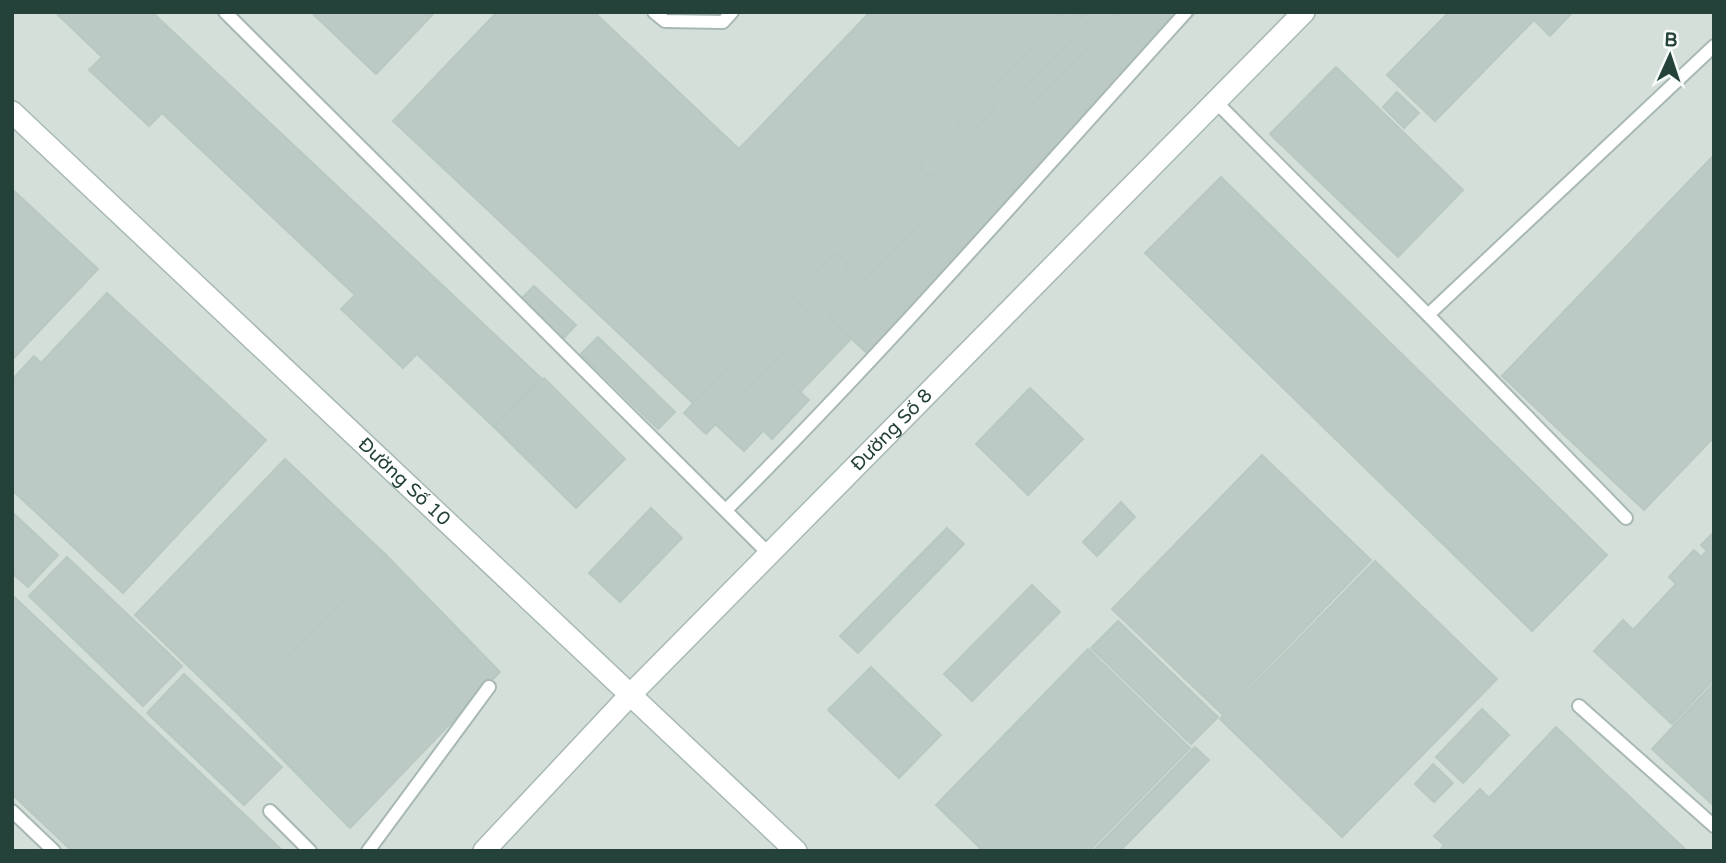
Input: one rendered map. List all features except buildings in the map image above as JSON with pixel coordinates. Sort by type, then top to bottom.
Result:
[{"type":"street","name":"Đường Số 8","points":[[484,851],[631,694],[1304,12]]},
{"type":"street","name":"Đường Số 10","points":[[12,112],[796,851]]},
{"type":"lane","points":[[225,12],[769,554]]},
{"type":"lane","points":[[654,12],[665,22],[723,22],[732,12]]},
{"type":"lane","points":[[726,510],[867,365],[1186,12]]},
{"type":"lane","points":[[1428,315],[1714,46]]},
{"type":"lane","points":[[1216,102],[1626,518]]},
{"type":"lane","points":[[368,851],[489,687]]},
{"type":"lane","points":[[1579,706],[1714,826]]},
{"type":"lane","points":[[12,811],[54,851]]},
{"type":"lane","points":[[270,811],[310,851]]},
{"type":"shaded area","points":[[12,12],[1714,12],[1714,851],[12,851]]}]
